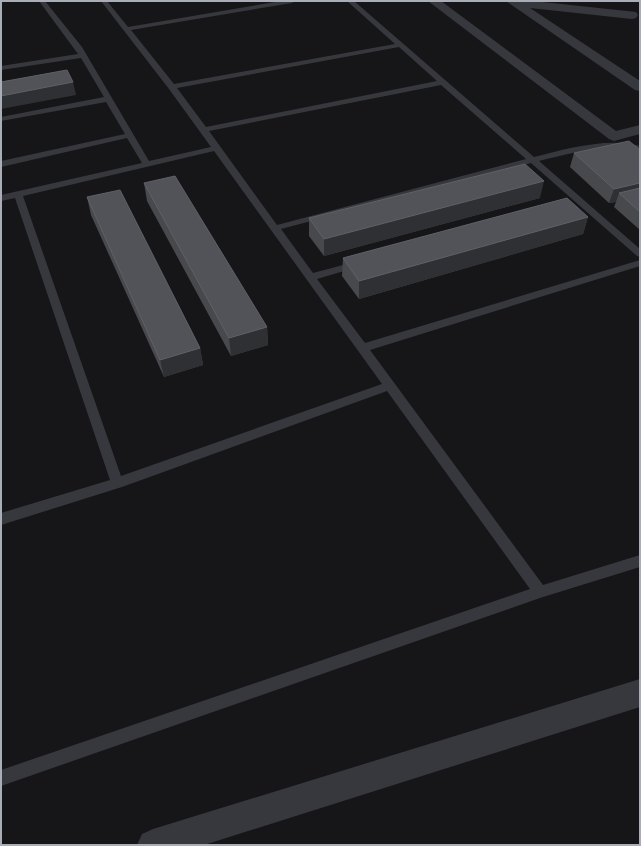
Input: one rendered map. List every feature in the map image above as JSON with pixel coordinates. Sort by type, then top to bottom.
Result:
[{"type":"street","points":[[434,1],[614,136],[640,129]]},
{"type":"street","points":[[513,2],[631,11]]},
{"type":"street","points":[[513,2],[640,87]]},
{"type":"street","points":[[153,845],[640,693]]},
{"type":"lane","points":[[42,1],[83,55],[146,163]]},
{"type":"lane","points":[[104,1],[204,130],[540,592]]},
{"type":"lane","points":[[125,29],[292,1]]},
{"type":"lane","points":[[350,1],[532,160],[576,203],[640,254]]},
{"type":"lane","points":[[172,87],[400,45]]},
{"type":"lane","points":[[1,68],[83,55]]},
{"type":"lane","points":[[204,130],[443,82]]},
{"type":"lane","points":[[1,119],[108,99]]},
{"type":"lane","points":[[1,164],[129,135]]},
{"type":"lane","points":[[275,228],[579,148],[629,146],[640,149]]},
{"type":"lane","points":[[1,198],[146,163],[217,148]]},
{"type":"lane","points":[[18,194],[117,483]]},
{"type":"lane","points":[[310,277],[364,262]]},
{"type":"lane","points":[[362,348],[640,263]]},
{"type":"lane","points":[[1,519],[117,483],[389,386]]},
{"type":"lane","points":[[1,778],[540,592],[640,561]]},
{"type":"building","points":[[67,70],[73,82],[1,96],[1,82]]},
{"type":"building","points":[[629,141],[640,150],[640,183],[614,189],[574,153]]},
{"type":"building","points":[[525,164],[544,181],[324,239],[309,218]]},
{"type":"building","points":[[175,176],[267,327],[229,338],[144,183]]},
{"type":"building","points":[[640,188],[640,212],[619,193]]},
{"type":"building","points":[[120,190],[200,348],[160,360],[87,197]]},
{"type":"building","points":[[567,198],[588,217],[359,281],[343,258]]}]
